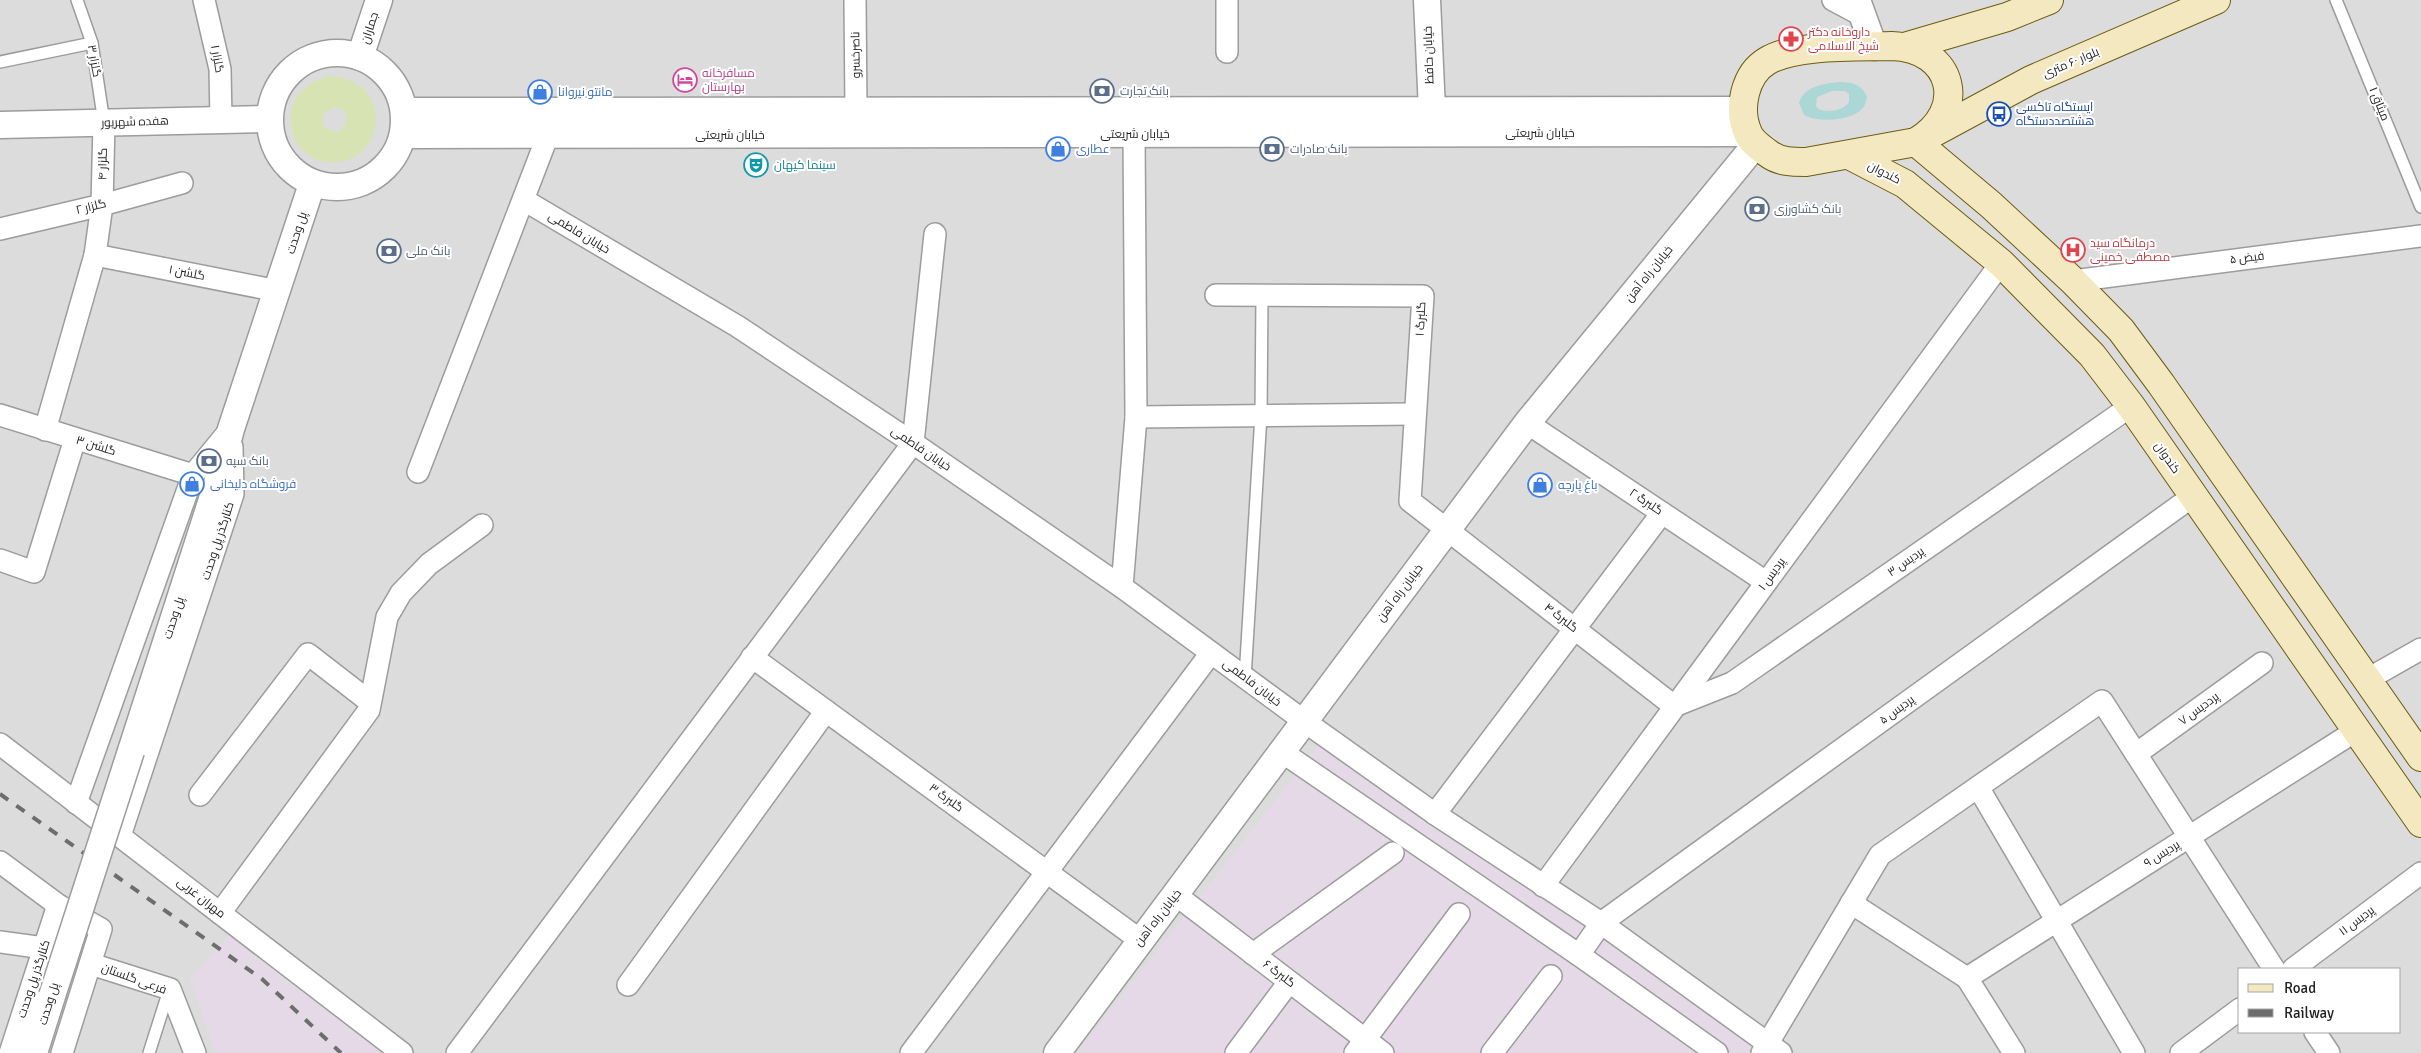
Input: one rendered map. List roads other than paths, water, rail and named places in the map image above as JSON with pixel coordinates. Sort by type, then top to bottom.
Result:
[{"type":"main road","points":[[1749,129],[1745,92],[1752,75],[1765,62],[1782,53],[1908,46],[2007,17],[2049,0]]},
{"type":"main road","name":"بلوار ۶۰ متری","points":[[1749,129],[1770,155],[1788,162],[1806,162],[1849,155],[1923,138],[2031,80],[2211,1]]},
{"type":"main road","points":[[1908,46],[1923,52],[1936,62],[1944,75],[1948,91],[1947,107],[1940,122],[1923,138],[1991,205],[2073,281],[2120,330],[2161,384],[2421,757]]},
{"type":"main road","name":"کندوان","points":[[1849,155],[1905,184],[2000,263],[2092,355],[2131,406],[2421,823]]},
{"type":"main road","points":[[2357,730],[2387,708]]},
{"type":"street","name":"گلزار ۱","points":[[204,0],[220,69],[221,120]]},
{"type":"street","name":"جماران","points":[[360,57],[379,0]]},
{"type":"street","name":"ناصرخسرو","points":[[855,0],[856,111]]},
{"type":"street","points":[[1227,52],[1228,0]]},
{"type":"street","name":"خیابان حافظ","points":[[1427,0],[1432,110]]},
{"type":"street","points":[[1833,0],[1860,8],[1874,47]]},
{"type":"street","points":[[339,53],[360,57],[376,65],[390,78],[399,93],[403,123],[394,156],[379,174],[358,185],[335,188],[312,184],[294,174],[280,158],[272,139],[269,119],[273,98],[283,79],[299,64],[325,54],[339,53]]},
{"type":"street","name":"خیابان شریعتی","points":[[403,123],[856,111],[1432,110],[1749,129]]},
{"type":"street","name":"هفده شهریور","points":[[0,125],[269,119]]},
{"type":"street","name":"گلزار ۴","points":[[45,430],[95,255],[102,205],[104,123]]},
{"type":"street","name":"خیابان شریعتی","points":[[403,123],[548,135],[1134,134],[1749,129]]},
{"type":"street","name":"خیابان راه آهن","points":[[1057,1053],[1749,129]]},
{"type":"street","points":[[1122,587],[1136,417],[1134,134]]},
{"type":"street","points":[[418,472],[548,135]]},
{"type":"street","name":"گلزار ۲","points":[[0,229],[102,205],[182,183]]},
{"type":"street","name":"پل وحدت","points":[[34,1053],[216,487],[231,429],[312,184]]},
{"type":"street","name":"خیابان فاطمی","points":[[524,200],[737,326],[913,443],[1122,587],[1304,722],[1435,814],[1601,923],[1770,1050]]},
{"type":"street","points":[[457,1053],[913,443],[935,234]]},
{"type":"street","name":"فیض ۵","points":[[2073,281],[2421,236]]},
{"type":"street","name":"گلشن ۱","points":[[95,255],[278,291]]},
{"type":"street","name":"پردیس ۱","points":[[1543,886],[2000,263]]},
{"type":"street","name":"گلبرگ ۱","points":[[1216,295],[1423,296],[1410,501],[1448,529]]},
{"type":"street","name":"پردیس ۳","points":[[1674,706],[1732,683],[2131,406]]},
{"type":"street","points":[[1136,417],[1416,414]]},
{"type":"street","name":"گلشن ۳","points":[[0,415],[193,475]]},
{"type":"street","name":"گلبرگ ۲","points":[[1527,423],[1766,582]]},
{"type":"street","points":[[76,803],[193,475],[231,429]]},
{"type":"street","name":"کنارگذر پل وحدت","points":[[120,836],[234,494],[231,429]]},
{"type":"street","points":[[0,560],[34,572],[75,439]]},
{"type":"street","name":"پردیس ۵","points":[[1578,955],[1601,923],[2193,496]]},
{"type":"street","points":[[1435,814],[1662,513]]},
{"type":"street","points":[[220,913],[369,710],[387,617],[400,593],[429,564],[482,525]]},
{"type":"street","name":"گلبرگ ۴","points":[[1448,529],[1674,706]]},
{"type":"street","points":[[2368,679],[2421,648]]},
{"type":"street","points":[[911,1053],[1211,653]]},
{"type":"street","points":[[200,795],[308,654],[370,702]]},
{"type":"street","name":"گلبرگ ۳","points":[[752,657],[1140,940]]},
{"type":"street","name":"پرددیس ۷","points":[[2136,754],[2262,663]]},
{"type":"street","points":[[1770,1050],[1880,856],[2102,701],[2273,968]]},
{"type":"street","points":[[628,986],[826,711]]},
{"type":"street","name":"پردیس ۹","points":[[1967,978],[2357,730]]},
{"type":"street","name":"مهران غربی","points":[[0,744],[402,1053]]},
{"type":"street","points":[[1282,752],[1717,1053]]},
{"type":"street","points":[[1978,787],[2134,1053]]},
{"type":"street","points":[[1253,954],[1394,853]]},
{"type":"street","points":[[0,862],[58,905],[101,929],[62,1053]]},
{"type":"street","name":"پردیس ۱۱","points":[[2294,968],[2421,873]]},
{"type":"street","name":"گلبرگ ۶","points":[[1176,895],[1289,982],[1360,1046],[1383,1053]]},
{"type":"street","points":[[1852,903],[1967,978],[2014,1053]]},
{"type":"street","name":"کنارگذر پل وحدت","points":[[10,1053],[58,905]]},
{"type":"street","points":[[1360,1046],[1459,914]]},
{"type":"street","points":[[0,942],[44,948]]},
{"type":"street","name":"فرعی گلستان","points":[[91,964],[170,989],[196,1053]]},
{"type":"street","points":[[1492,1053],[1551,976]]},
{"type":"street","points":[[1236,1053],[1289,982]]},
{"type":"street","points":[[2181,1053],[2238,1010]]},
{"type":"street","points":[[2316,1033],[2329,1053]]},
{"type":"lane","name":"گلزار ۳","points":[[77,0],[92,43],[104,123]]},
{"type":"lane","name":"میثاق ۱","points":[[2336,0],[2421,207]]},
{"type":"lane","points":[[0,62],[92,43]]},
{"type":"lane","points":[[1245,678],[1261,415],[1262,296]]},
{"type":"lane","points":[[149,1053],[170,989]]},
{"type":"water","points":[[1838,82],[1855,85],[1862,89],[1867,97],[1863,108],[1850,116],[1834,120],[1810,118],[1804,115],[1799,103],[1805,93],[1820,85]],"holes":[[[1832,91],[1845,91],[1849,94],[1849,102],[1843,107],[1826,111],[1818,109],[1816,106],[1817,97]]]},
{"type":"railway","points":[[0,794],[262,979],[341,1053]]},
{"type":"place","name":"داروخانه دکتر شیخ الاسلامی","points":[[1791,39]]},
{"type":"place","name":"مسافرخانه بهارستان","points":[[685,80]]},
{"type":"place","name":"بانک تجارت","points":[[1102,91]]},
{"type":"place","name":"مانتو نیروانا","points":[[540,92]]},
{"type":"place","name":"ایستگاه تاکسی هشتصددستگاه","points":[[1999,114]]},
{"type":"place","name":"عطاری","points":[[1058,149]]},
{"type":"place","name":"بانک صادرات","points":[[1272,149]]},
{"type":"place","name":"سینما کیهان","points":[[756,165]]},
{"type":"place","name":"بانک کشاورزی","points":[[1757,209]]},
{"type":"place","name":"درمانگاه سید مصطفی خمینی","points":[[2073,250]]},
{"type":"place","name":"بانک ملی","points":[[389,251]]},
{"type":"place","name":"بانک سپه","points":[[209,461]]},
{"type":"place","name":"فروشگاه دلیخانی","points":[[192,484]]},
{"type":"place","name":"باغ پارچه","points":[[1540,485]]}]
